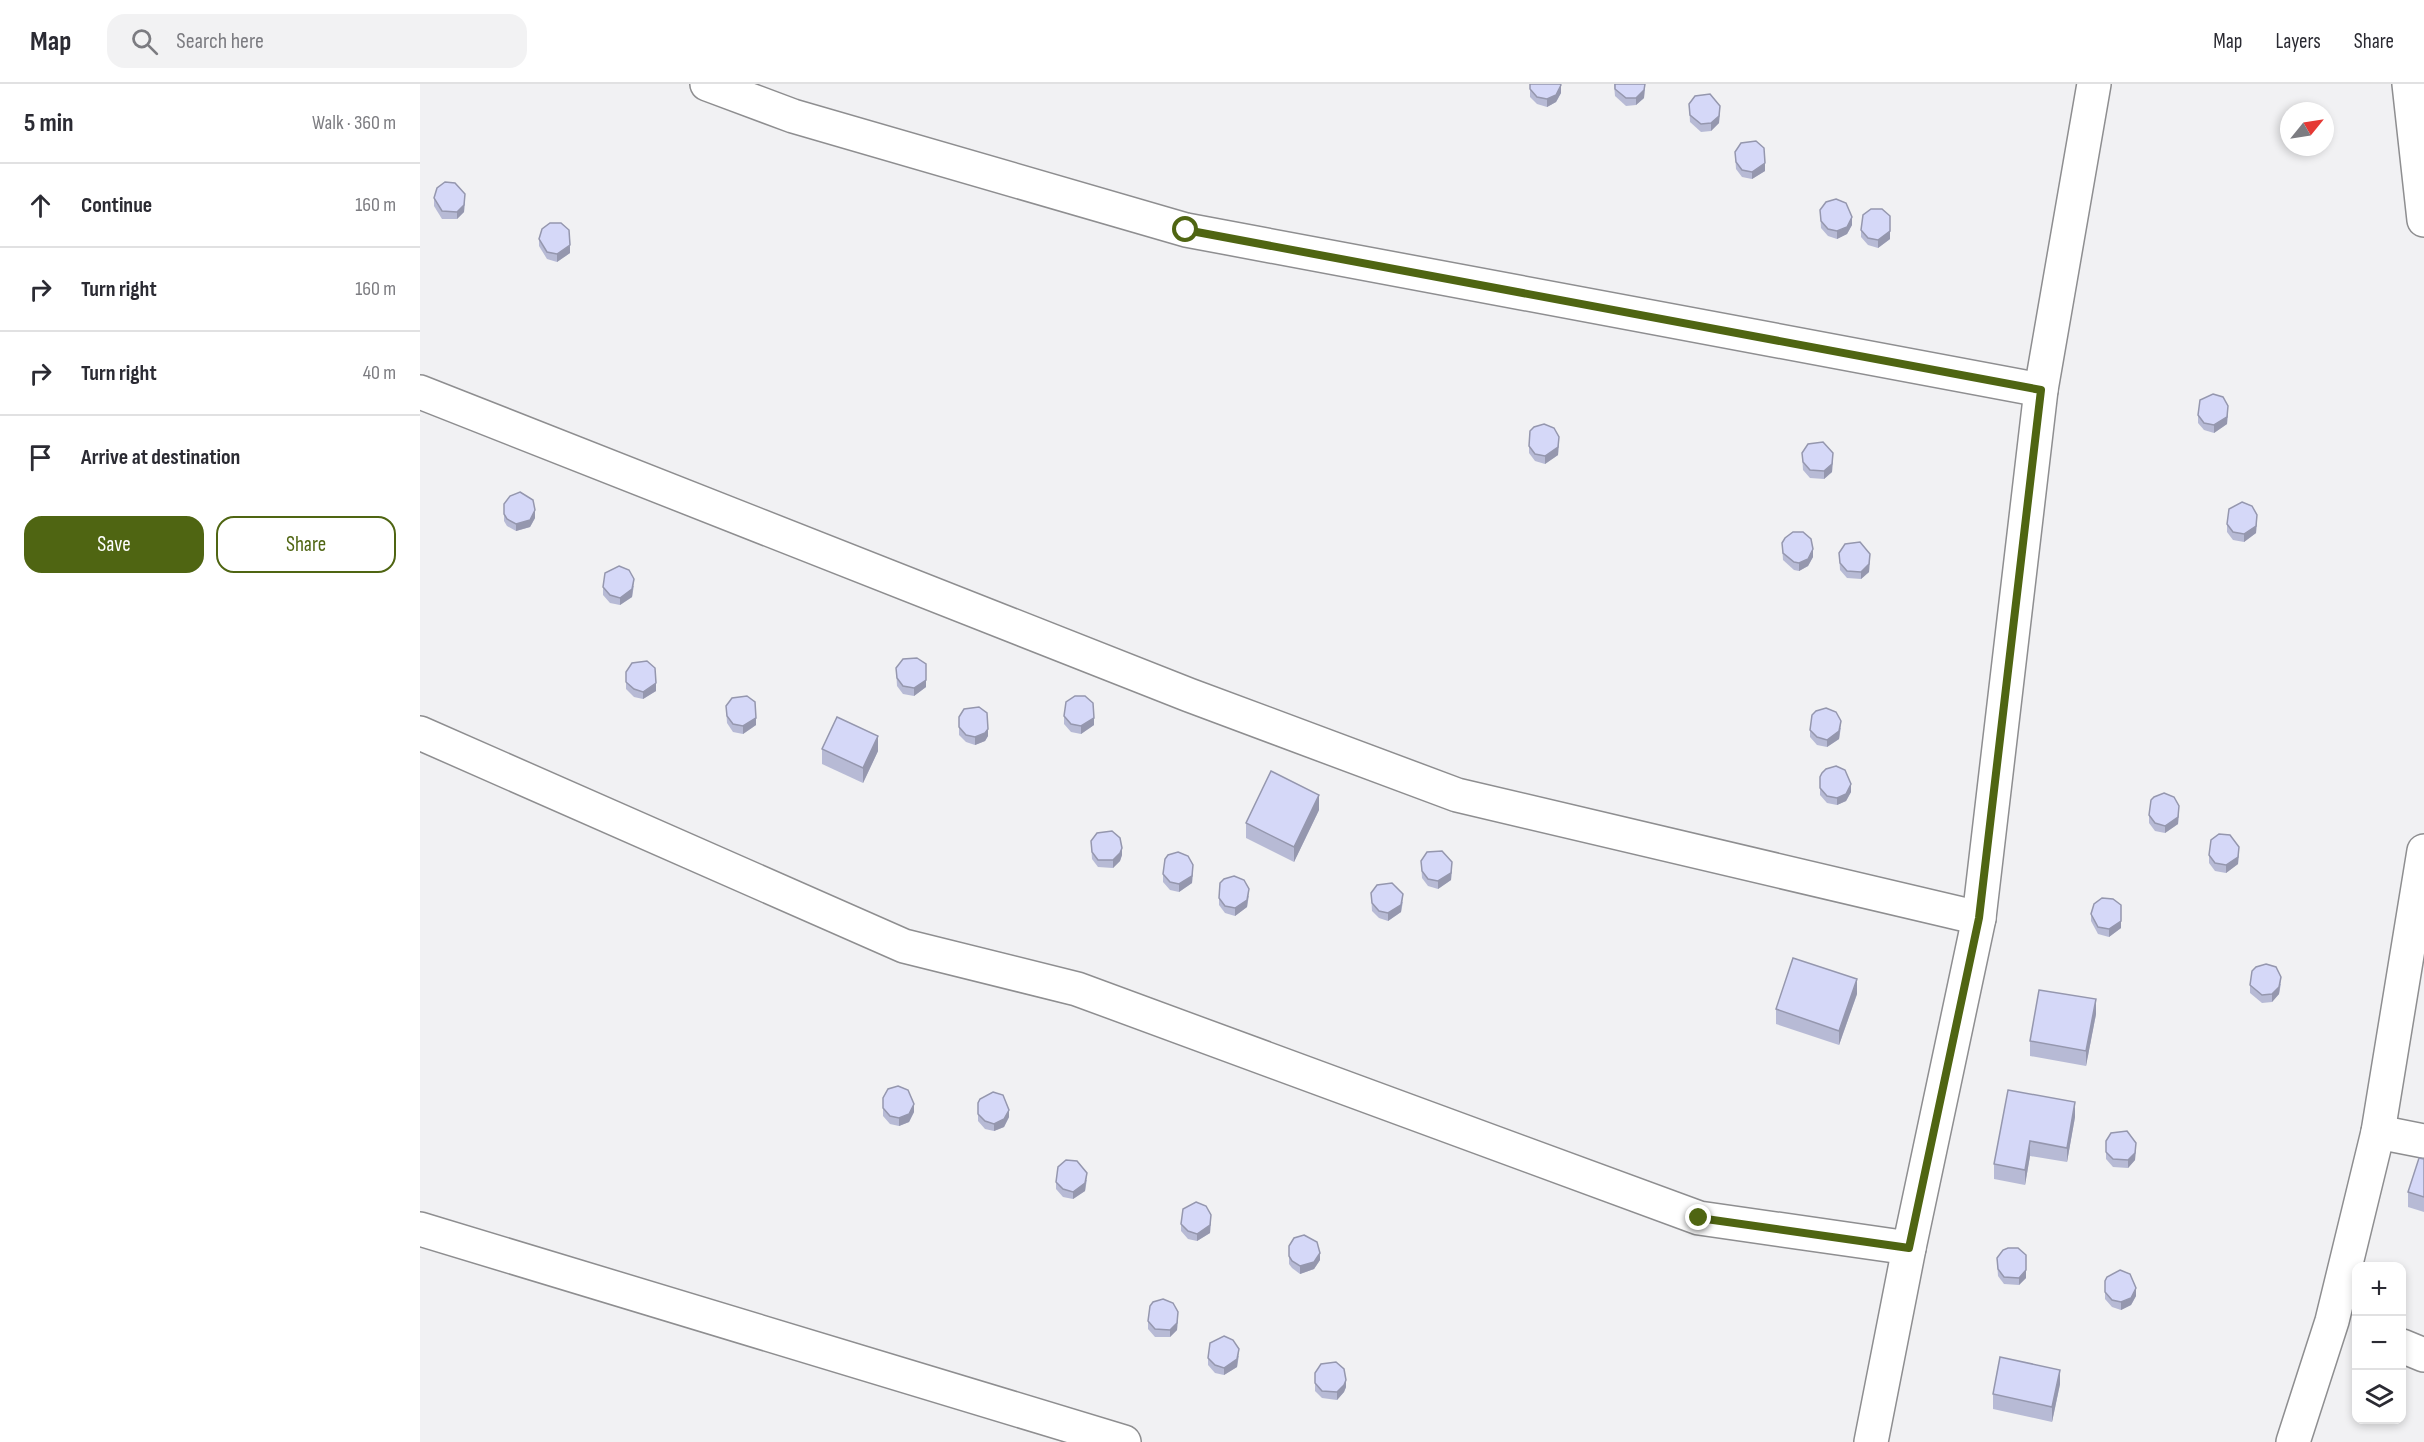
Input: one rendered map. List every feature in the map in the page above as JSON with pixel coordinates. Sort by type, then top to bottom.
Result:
[{"type":"street","points":[[706,84],[793,116],[1186,230],[2041,390]]},
{"type":"street","points":[[1871,1442],[1909,1248],[1979,918],[2041,390],[2094,84]]},
{"type":"street","points":[[2409,84],[2424,220]]},
{"type":"street","points":[[420,392],[1189,695],[1457,795],[1979,918]]},
{"type":"street","points":[[420,733],[904,946],[1077,989],[1699,1218],[1909,1248]]},
{"type":"street","points":[[2293,1442],[2344,1325],[2424,851]]},
{"type":"street","points":[[2378,1132],[2424,1141]]},
{"type":"street","points":[[420,1228],[1124,1442]]},
{"type":"street","points":[[2406,1348],[2424,1355]]},
{"type":"building","points":[[1530,84],[1561,85],[1556,95],[1547,99],[1537,97],[1530,89]]},
{"type":"building","points":[[1615,84],[1645,84],[1644,90],[1636,98],[1626,98],[1615,89]]},
{"type":"building","points":[[1710,94],[1720,106],[1719,116],[1711,123],[1701,124],[1690,115],[1689,104],[1695,96]]},
{"type":"building","points":[[1756,141],[1764,148],[1765,163],[1752,172],[1742,170],[1736,162],[1735,152],[1741,143]]},
{"type":"building","points":[[445,182],[455,183],[465,194],[464,205],[457,212],[442,211],[434,198],[437,188]]},
{"type":"building","points":[[1836,199],[1846,203],[1852,217],[1847,227],[1837,231],[1828,229],[1821,221],[1820,210],[1826,202]]},
{"type":"building","points":[[1871,209],[1882,209],[1890,216],[1890,231],[1878,240],[1868,238],[1861,230],[1863,215]]},
{"type":"building","points":[[550,223],[561,223],[569,230],[570,245],[557,254],[547,252],[539,239],[542,229]]},
{"type":"building","points":[[2213,394],[2223,397],[2228,406],[2227,417],[2214,425],[2204,423],[2198,415],[2200,400]]},
{"type":"building","points":[[1544,424],[1554,428],[1559,437],[1558,447],[1545,456],[1535,454],[1529,446],[1530,431]]},
{"type":"building","points":[[1823,442],[1833,453],[1832,464],[1824,471],[1810,470],[1803,462],[1802,453],[1808,444]]},
{"type":"building","points":[[520,492],[533,500],[535,510],[530,520],[516,524],[507,519],[504,514],[504,504],[510,496]]},
{"type":"building","points":[[2242,502],[2252,506],[2257,515],[2256,526],[2244,534],[2233,532],[2227,524],[2229,509]]},
{"type":"building","points":[[1793,532],[1803,532],[1811,539],[1813,549],[1808,559],[1799,563],[1794,562],[1783,553],[1782,543]]},
{"type":"building","points":[[1860,542],[1870,554],[1869,564],[1861,572],[1847,571],[1840,563],[1839,553],[1845,544]]},
{"type":"building","points":[[619,566],[629,570],[634,579],[632,589],[620,598],[610,595],[603,587],[605,573]]},
{"type":"building","points":[[917,658],[926,664],[926,680],[914,688],[903,686],[897,678],[896,668],[903,659]]},
{"type":"building","points":[[647,661],[655,668],[656,683],[643,692],[634,689],[626,682],[626,672],[632,663]]},
{"type":"building","points":[[747,696],[755,702],[756,718],[743,726],[733,724],[727,716],[726,706],[732,698]]},
{"type":"building","points":[[1075,696],[1085,696],[1093,703],[1094,718],[1081,726],[1071,724],[1064,716],[1066,702]]},
{"type":"building","points":[[979,707],[987,713],[988,729],[985,733],[975,737],[966,735],[959,727],[959,717],[964,709]]},
{"type":"building","points":[[1826,708],[1836,712],[1841,721],[1839,731],[1827,740],[1817,737],[1810,730],[1812,715]]},
{"type":"building","points":[[837,717],[878,736],[863,768],[822,749]]},
{"type":"building","points":[[1836,766],[1845,770],[1851,784],[1846,794],[1837,798],[1827,796],[1820,788],[1822,773]]},
{"type":"building","points":[[1271,771],[1319,795],[1294,847],[1246,823]]},
{"type":"building","points":[[2164,793],[2174,797],[2179,806],[2178,817],[2165,826],[2155,823],[2149,815],[2151,800]]},
{"type":"building","points":[[1112,831],[1120,838],[1122,848],[1120,853],[1113,860],[1098,860],[1092,852],[1091,841],[1097,833]]},
{"type":"building","points":[[2219,834],[2230,835],[2239,847],[2238,857],[2226,865],[2215,863],[2209,855],[2211,840]]},
{"type":"building","points":[[1442,851],[1452,862],[1451,873],[1438,881],[1428,879],[1422,871],[1421,861],[1427,852]]},
{"type":"building","points":[[1178,852],[1188,856],[1193,865],[1192,876],[1179,884],[1170,882],[1163,874],[1165,859],[1168,855]]},
{"type":"building","points":[[1234,876],[1244,880],[1249,889],[1247,900],[1235,908],[1225,906],[1219,898],[1220,883]]},
{"type":"building","points":[[1392,883],[1403,894],[1401,905],[1388,913],[1379,911],[1372,903],[1371,893],[1377,885]]},
{"type":"building","points":[[2102,898],[2113,899],[2121,905],[2121,921],[2109,929],[2098,927],[2091,914],[2094,904]]},
{"type":"building","points":[[1793,958],[1857,979],[1839,1031],[1776,1009]]},
{"type":"building","points":[[2266,964],[2276,967],[2281,977],[2279,987],[2272,994],[2262,995],[2250,985],[2252,971]]},
{"type":"building","points":[[2039,990],[2096,999],[2086,1051],[2030,1041]]},
{"type":"building","points":[[898,1086],[908,1090],[914,1104],[909,1114],[899,1118],[890,1116],[883,1108],[883,1098],[888,1089]]},
{"type":"building","points":[[2008,1090],[2075,1102],[2067,1148],[2030,1141],[2025,1170],[1994,1164]]},
{"type":"building","points":[[993,1092],[1003,1095],[1009,1110],[1004,1119],[994,1124],[985,1121],[978,1114],[980,1099]]},
{"type":"building","points":[[2127,1131],[2136,1143],[2135,1153],[2128,1160],[2113,1159],[2106,1152],[2106,1141],[2111,1133]]},
{"type":"building","points":[[2419,1158],[2424,1159],[2424,1197],[2408,1192]]},
{"type":"building","points":[[1066,1160],[1077,1161],[1087,1173],[1085,1183],[1073,1192],[1063,1189],[1056,1182],[1058,1167]]},
{"type":"building","points":[[1196,1202],[1206,1206],[1211,1215],[1210,1225],[1197,1234],[1188,1231],[1181,1224],[1183,1209]]},
{"type":"building","points":[[1304,1235],[1317,1242],[1320,1253],[1314,1262],[1300,1266],[1289,1256],[1289,1246],[1294,1238]]},
{"type":"building","points":[[2018,1248],[2026,1255],[2026,1270],[2019,1278],[2004,1277],[1998,1269],[1997,1258],[2003,1250]]},
{"type":"building","points":[[2120,1270],[2130,1274],[2136,1288],[2131,1298],[2121,1302],[2112,1300],[2105,1292],[2107,1277]]},
{"type":"building","points":[[1163,1299],[1173,1303],[1178,1312],[1177,1323],[1170,1330],[1155,1329],[1148,1321],[1150,1306],[1153,1302]]},
{"type":"building","points":[[1224,1336],[1233,1340],[1239,1349],[1237,1359],[1224,1368],[1215,1365],[1208,1358],[1210,1343]]},
{"type":"building","points":[[2000,1357],[2060,1370],[2052,1407],[1993,1394]]},
{"type":"building","points":[[1336,1362],[1344,1369],[1346,1380],[1344,1385],[1337,1392],[1322,1391],[1315,1383],[1315,1373],[1321,1364]]},
{"type":"route","points":[[1186,230],[2041,390],[1979,918],[1909,1248],[1699,1218]]}]
